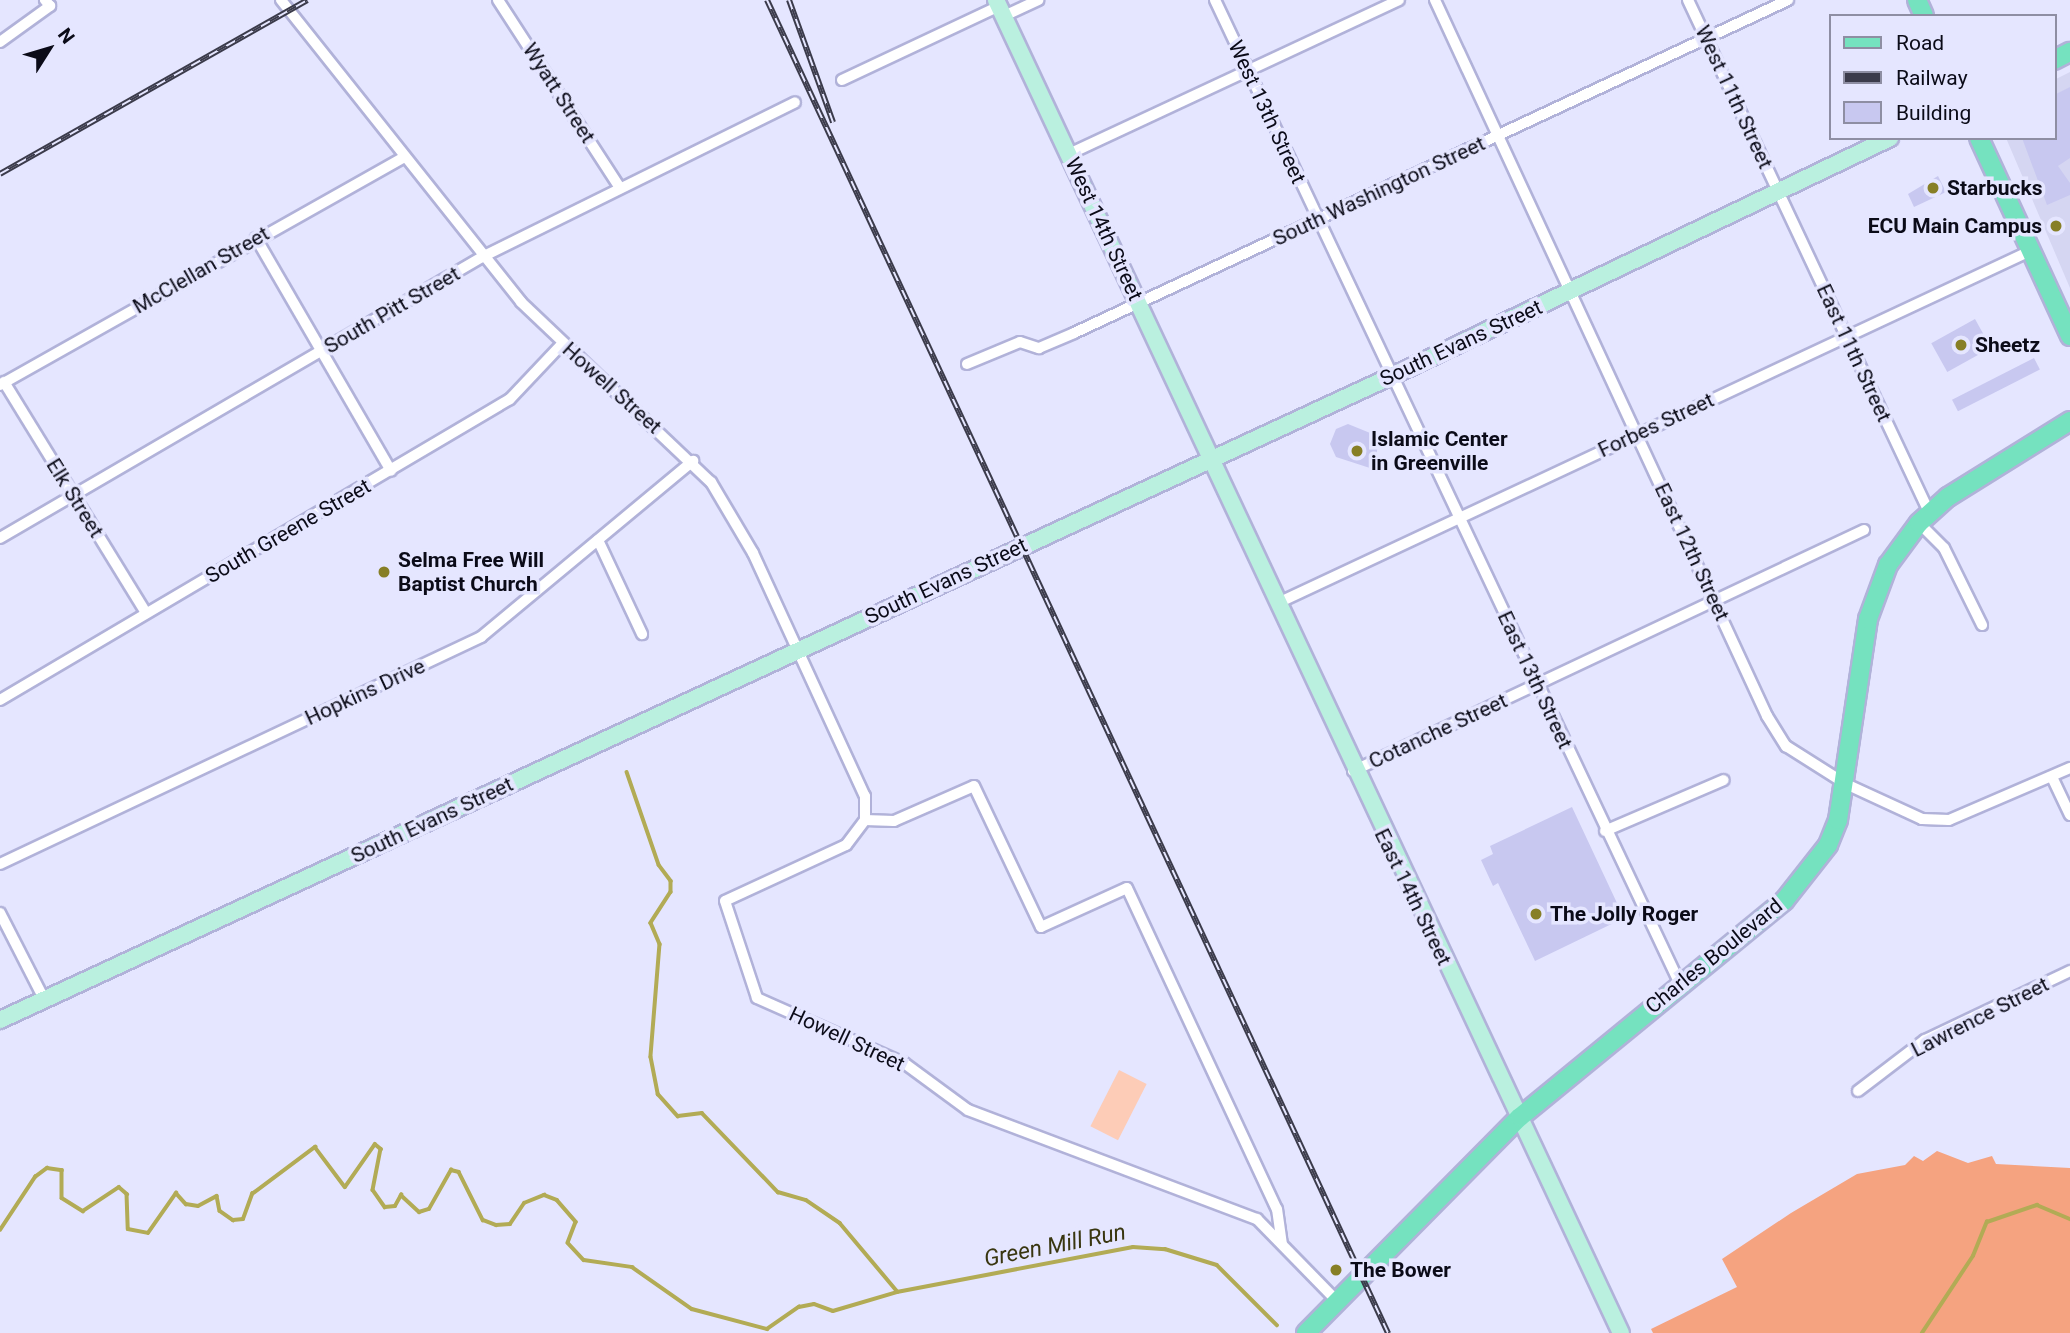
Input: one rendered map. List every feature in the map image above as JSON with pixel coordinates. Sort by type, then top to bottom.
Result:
[{"type":"main road","name":"West 14th Street","points":[[1000,8],[1211,458]]},
{"type":"main road","name":"South Evans Street","points":[[0,1020],[1392,376],[1779,194],[1886,140]]},
{"type":"main road","points":[[1980,140],[2070,336]]},
{"type":"main road","name":"Charles Boulevard","points":[[1306,1333],[1520,1117],[1784,901],[1828,845],[1846,784],[1868,619],[1888,565],[1924,518],[2070,421]]},
{"type":"main road","name":"East 14th Street","points":[[1211,458],[1280,602],[1353,771],[1621,1333]]},
{"type":"street","name":"Howell Street","points":[[281,0],[482,257],[562,344],[693,461],[732,514],[798,650],[865,796],[865,820],[846,845],[724,901],[757,998],[904,1063],[968,1110],[1257,1219],[1336,1300]]},
{"type":"street","name":"Wyatt Street","points":[[498,0],[619,186]]},
{"type":"street","points":[[842,80],[1000,8],[1039,0]]},
{"type":"street","name":"West 13th Street","points":[[1215,0],[1392,376]]},
{"type":"street","points":[[1069,154],[1399,0]]},
{"type":"street","name":"East 12th Street","points":[[1435,0],[1716,603],[1786,746],[1846,784],[1922,819],[1949,820],[2070,768]]},
{"type":"street","name":"West 11th Street","points":[[1688,0],[1779,194]]},
{"type":"street","name":"South Washington Street","points":[[967,365],[1020,342],[1039,348],[1788,0]]},
{"type":"street","points":[[0,42],[48,3]]},
{"type":"street","name":"South Pitt Street","points":[[0,538],[482,257],[619,186],[795,103]]},
{"type":"street","name":"McClellan Street","points":[[2,384],[256,238],[404,158]]},
{"type":"street","name":"East 11th Street","points":[[1779,194],[1846,337],[1924,518],[1944,548],[1982,625]]},
{"type":"street","points":[[256,238],[391,471]]},
{"type":"street","name":"Forbes Street","points":[[1280,602],[2032,250]]},
{"type":"street","name":"South Greene Street","points":[[0,700],[510,399],[562,344]]},
{"type":"street","name":"East 13th Street","points":[[1392,376],[1605,831],[1680,984]]},
{"type":"street","name":"Elk Street","points":[[2,384],[146,613]]},
{"type":"street","name":"Hopkins Drive","points":[[0,864],[481,637],[693,461]]},
{"type":"street","name":"Cotanche Street","points":[[1353,771],[1716,603],[1864,530]]},
{"type":"street","points":[[598,540],[642,634]]},
{"type":"street","points":[[2052,777],[2070,815]]},
{"type":"street","points":[[1605,831],[1724,780]]},
{"type":"street","points":[[865,820],[894,821],[974,786],[1041,927],[1127,888],[1272,1197],[1282,1244]]},
{"type":"street","points":[[0,913],[44,999]]},
{"type":"street","name":"Lawrence Street","points":[[1858,1091],[1925,1040],[2070,971]]},
{"type":"street","points":[[1257,1219],[1272,1197]]},
{"type":"shaded area","name":"ECU Main Campus","points":[[2070,72],[2070,288],[2007,140],[2056,140],[2056,79]]},
{"type":"shaded area","points":[[1119,1070],[1147,1084],[1118,1140],[1090,1126]]},
{"type":"shaded area","points":[[1937,1151],[1968,1163],[1992,1156],[1996,1164],[2070,1168],[2070,1333],[1653,1333],[1651,1329],[1737,1287],[1722,1259],[1791,1213],[1857,1174],[1905,1165],[1914,1156],[1923,1161]]},
{"type":"building","points":[[2070,87],[2070,158],[2058,166],[2070,183],[2070,195],[2047,205],[2023,140],[2056,140],[2056,94]]},
{"type":"building","name":"Starbucks","points":[[1938,176],[1946,192],[1914,207],[1908,194]]},
{"type":"building","name":"Sheetz","points":[[1975,319],[1991,348],[1947,372],[1931,343]]},
{"type":"building","name":"Sheetz","points":[[2034,358],[2040,370],[1958,411],[1952,400]]},
{"type":"building","name":"Islamic Center in Greenville","points":[[1348,424],[1380,437],[1373,469],[1336,457],[1330,444],[1336,429]]},
{"type":"building","points":[[1572,807],[1624,918],[1535,961],[1498,883],[1493,886],[1481,860],[1493,854],[1490,846]]},
{"type":"waterway","name":"Green Mill Run","points":[[627,772],[659,865],[671,881],[671,892],[651,923],[660,944],[651,1057],[658,1094],[678,1116],[702,1113],[778,1192],[806,1200],[840,1223],[897,1291]]},
{"type":"waterway","name":"Green Mill Run","points":[[0,1230],[35,1177],[47,1168],[62,1170],[62,1198],[83,1211],[119,1187],[127,1194],[128,1229],[148,1233],[176,1193],[186,1204],[198,1206],[217,1196],[220,1211],[233,1220],[243,1219],[252,1194],[315,1147],[345,1187],[375,1144],[381,1149],[373,1190],[385,1207],[395,1206],[401,1195],[419,1212],[429,1209],[451,1170],[459,1172],[483,1220],[496,1225],[510,1224],[524,1203],[544,1195],[557,1200],[576,1222],[568,1243],[584,1260],[632,1267],[692,1309],[767,1329],[799,1307],[814,1304],[833,1311],[897,1292],[1133,1247],[1165,1249],[1217,1265],[1277,1325]]},
{"type":"waterway","name":"Green Mill Run","points":[[1922,1333],[1973,1256],[1987,1222],[2037,1205],[2070,1219]]},
{"type":"railway","points":[[0,174],[307,0]]},
{"type":"railway","points":[[767,0],[1388,1333]]},
{"type":"railway","points":[[789,0],[833,122]]},
{"type":"place","name":"Starbucks","points":[[1933,188]]},
{"type":"place","name":"ECU Main Campus","points":[[2056,226]]},
{"type":"place","name":"Sheetz","points":[[1961,345]]},
{"type":"place","name":"Islamic Center in Greenville","points":[[1357,451]]},
{"type":"place","name":"Selma Free Will Baptist Church","points":[[384,572]]},
{"type":"place","name":"The Jolly Roger","points":[[1536,914]]},
{"type":"place","name":"The Bower","points":[[1336,1270]]}]
